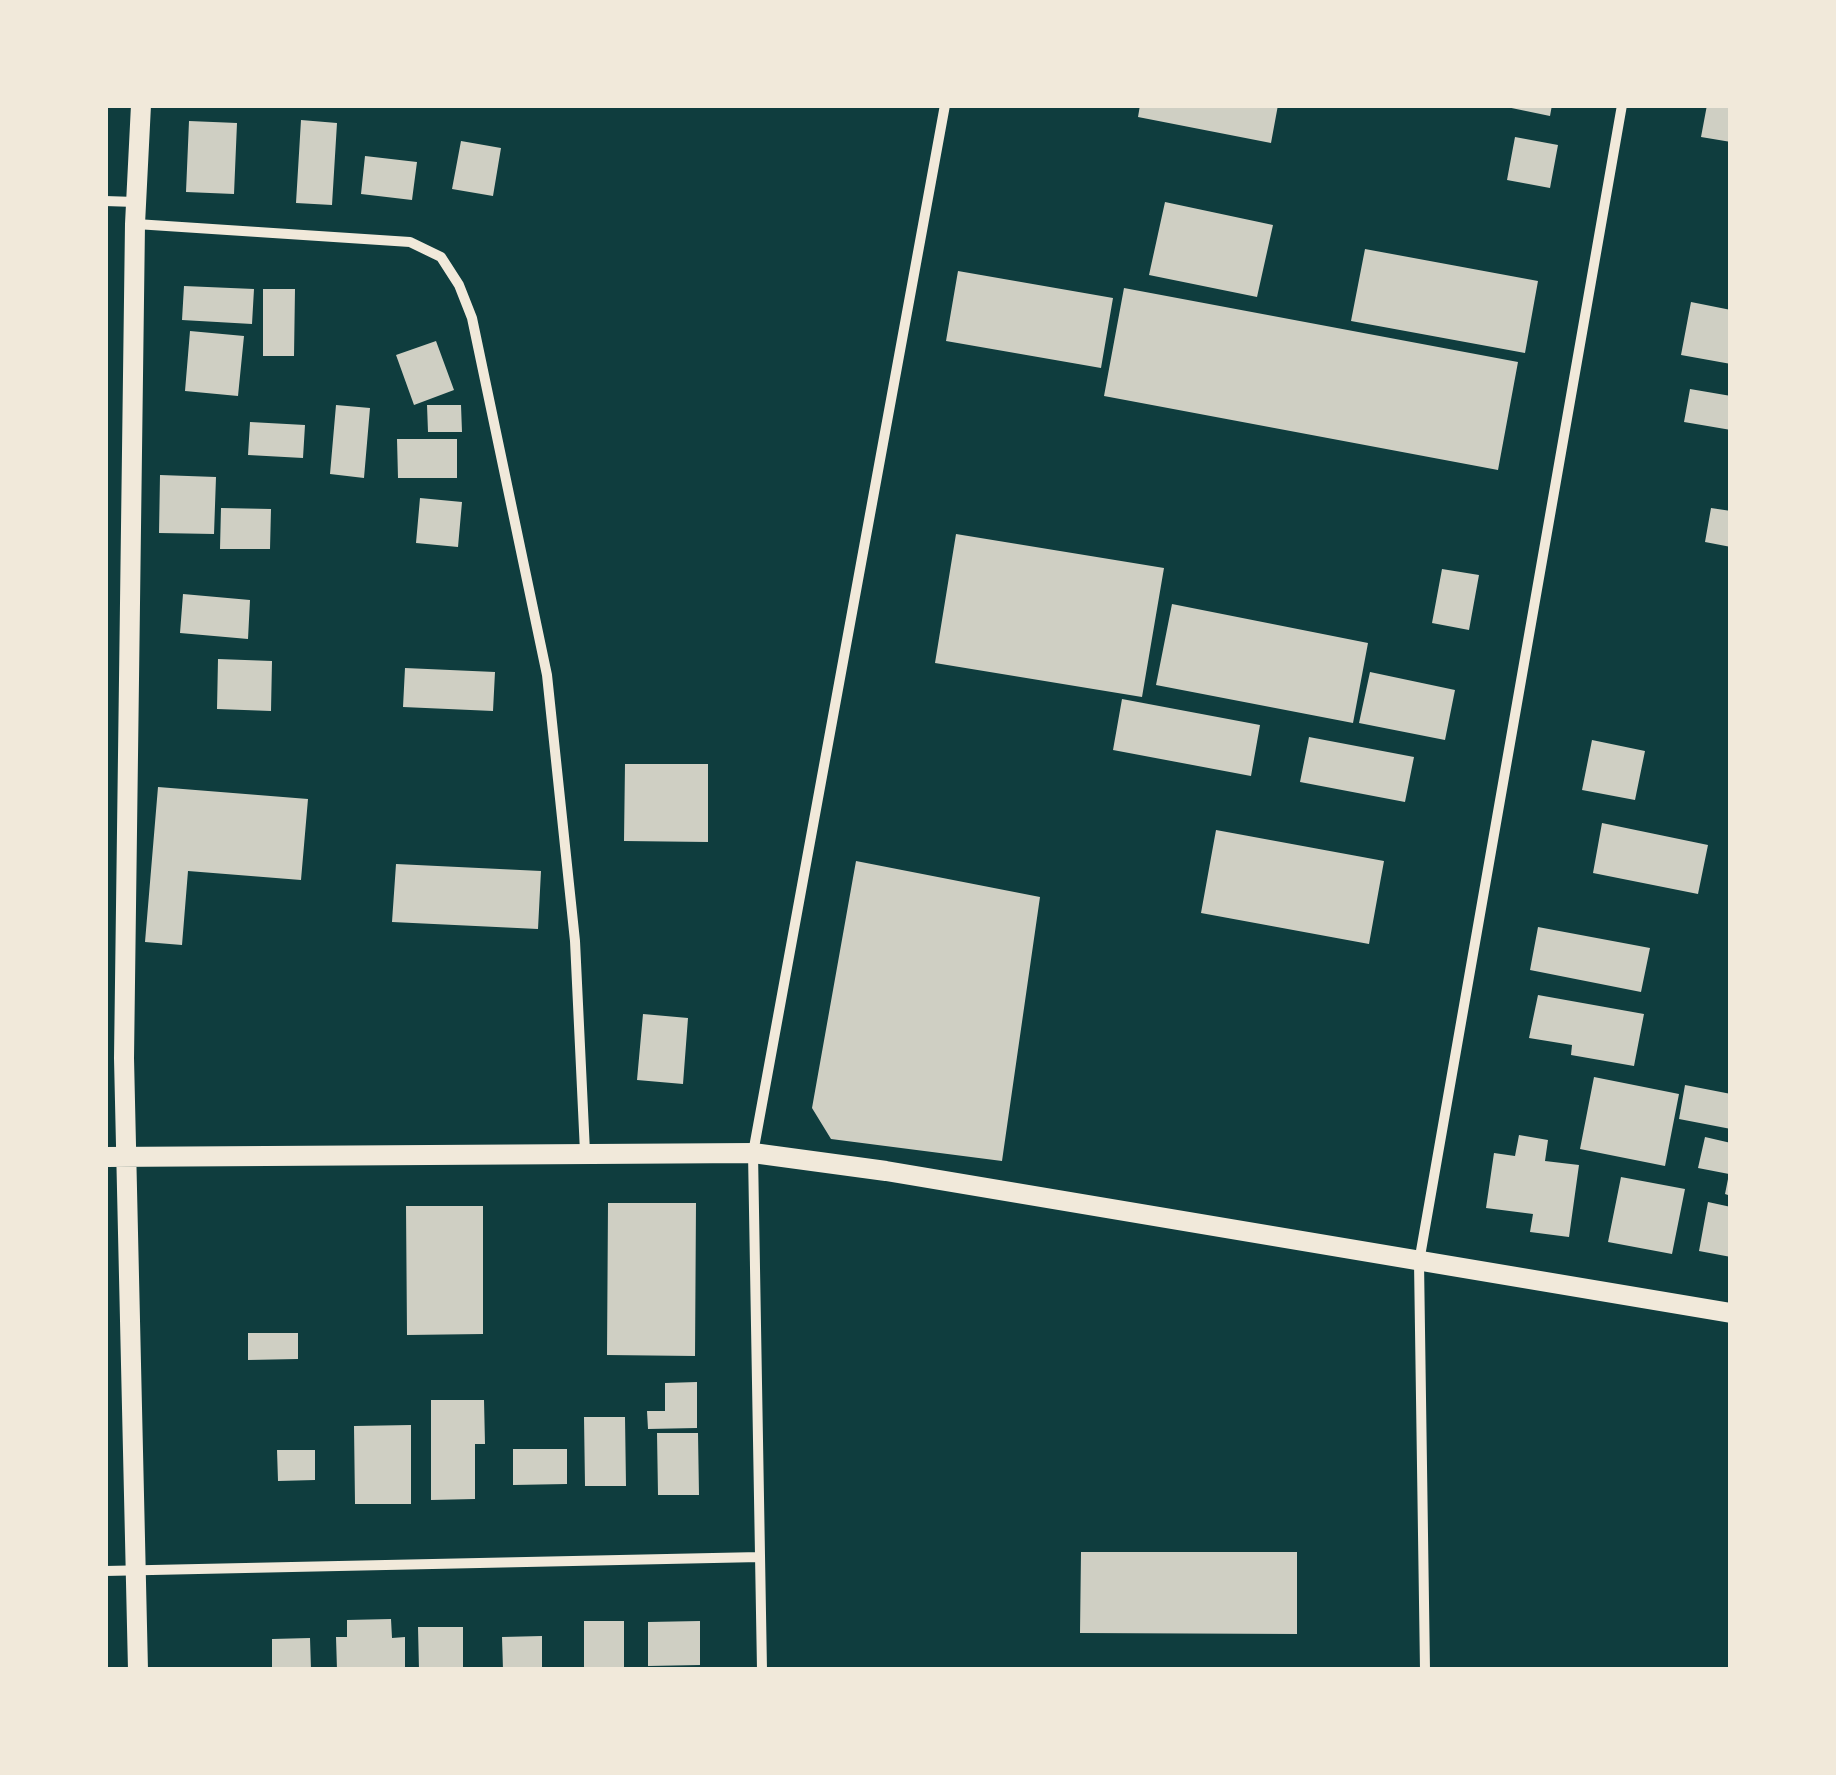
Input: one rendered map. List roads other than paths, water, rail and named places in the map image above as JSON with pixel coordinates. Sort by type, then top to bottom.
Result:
[{"type":"main road","points":[[138,1670],[116,1157],[124,1058],[135,224],[141,105]]},
{"type":"main road","points":[[116,1157],[753,1153],[886,1171],[1731,1313]]},
{"type":"street","points":[[762,1670],[753,1153],[944,105]]},
{"type":"street","points":[[1425,1670],[1419,1262],[1622,105]]},
{"type":"street","points":[[105,201],[136,202]]},
{"type":"street","points":[[135,224],[410,242],[440,258],[459,285],[472,318],[547,675],[575,940],[586,1152]]},
{"type":"street","points":[[105,1571],[760,1557]]}]
